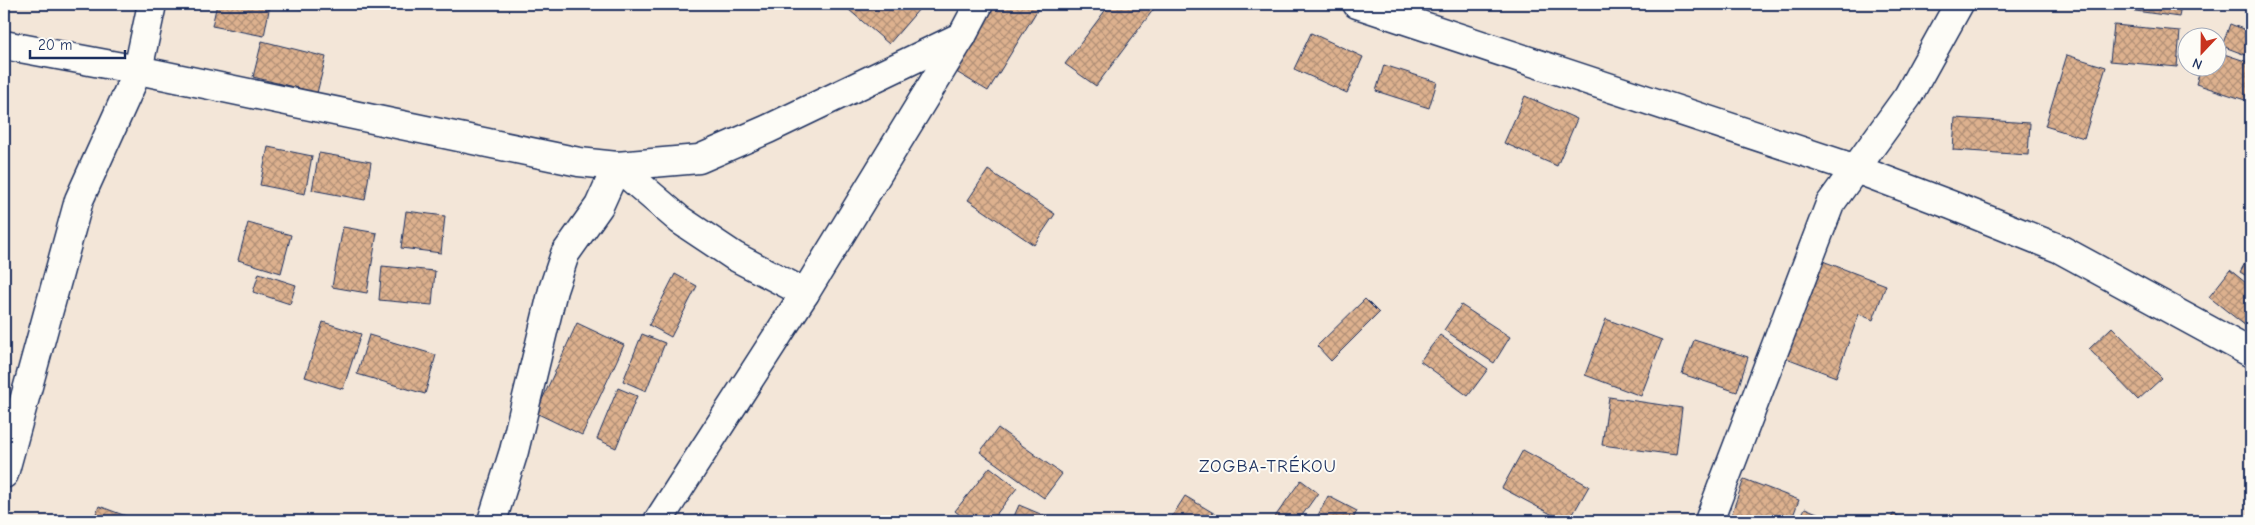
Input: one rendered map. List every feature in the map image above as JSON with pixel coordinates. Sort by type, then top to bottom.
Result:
[{"type":"street","points":[[4,474],[79,200],[138,70],[152,4]]},
{"type":"street","points":[[658,521],[805,293],[962,36],[979,4]]},
{"type":"street","points":[[1357,4],[1856,169],[2058,248],[2251,353]]},
{"type":"street","points":[[1709,521],[1830,204],[1908,96],[1959,4]]},
{"type":"street","points":[[4,44],[579,162],[617,166],[699,159],[768,129],[962,36]]},
{"type":"street","points":[[617,166],[680,220],[734,256],[805,293]]},
{"type":"street","points":[[492,521],[514,451],[553,290],[565,254],[599,206],[617,166]]},
{"type":"building","points":[[217,4],[270,5],[264,36],[212,26]]},
{"type":"building","points":[[274,4],[306,4],[306,9],[274,7]]},
{"type":"building","points":[[842,4],[915,4],[920,8],[889,44]]},
{"type":"building","points":[[994,4],[1041,4],[988,91],[953,70]]},
{"type":"building","points":[[1110,4],[1153,4],[1156,6],[1096,86],[1065,64]]},
{"type":"building","points":[[2122,4],[2181,4],[2179,17],[2121,9]]},
{"type":"building","points":[[2230,24],[2251,32],[2251,57],[2228,48],[2228,30]]},
{"type":"building","points":[[2114,25],[2178,31],[2177,67],[2110,61]]},
{"type":"building","points":[[1311,33],[1363,57],[1347,93],[1294,69]]},
{"type":"building","points":[[262,41],[326,57],[317,93],[253,77]]},
{"type":"building","points":[[2067,55],[2106,67],[2084,138],[2045,126]]},
{"type":"building","points":[[2228,55],[2251,63],[2251,102],[2196,84],[2198,78],[2228,78]]},
{"type":"building","points":[[1384,65],[1437,82],[1429,108],[1376,91]]},
{"type":"building","points":[[1525,96],[1577,119],[1557,166],[1504,143]]},
{"type":"building","points":[[1955,118],[2030,123],[2028,155],[1953,150]]},
{"type":"building","points":[[268,147],[312,156],[305,194],[260,185]]},
{"type":"building","points":[[319,153],[371,162],[365,200],[312,190]]},
{"type":"building","points":[[988,170],[1055,214],[1034,245],[968,200]]},
{"type":"building","points":[[406,211],[445,216],[441,253],[401,248]]},
{"type":"building","points":[[248,223],[291,235],[281,273],[238,260]]},
{"type":"building","points":[[343,227],[377,233],[367,293],[332,287]]},
{"type":"building","points":[[2251,252],[2251,279],[2240,272]]},
{"type":"building","points":[[1820,260],[1886,285],[1873,320],[1859,314],[1836,377],[1784,357]]},
{"type":"building","points":[[382,266],[435,271],[432,305],[379,300]]},
{"type":"building","points":[[2230,270],[2251,287],[2251,330],[2209,297]]},
{"type":"building","points":[[259,273],[296,285],[290,304],[253,292]]},
{"type":"building","points":[[675,274],[697,286],[671,337],[649,325]]},
{"type":"building","points":[[1365,299],[1379,313],[1331,361],[1317,346]]},
{"type":"building","points":[[1461,305],[1510,337],[1494,363],[1444,330]]},
{"type":"building","points":[[1606,319],[1662,340],[1641,396],[1585,375]]},
{"type":"building","points":[[323,322],[361,334],[343,389],[305,377]]},
{"type":"building","points":[[577,323],[624,345],[582,435],[536,413]]},
{"type":"building","points":[[2112,327],[2162,378],[2138,400],[2089,349]]},
{"type":"building","points":[[642,334],[665,343],[646,391],[623,381]]},
{"type":"building","points":[[369,335],[436,355],[425,394],[357,374]]},
{"type":"building","points":[[1440,335],[1488,369],[1468,396],[1420,361]]},
{"type":"building","points":[[1694,340],[1748,357],[1737,392],[1682,374]]},
{"type":"building","points":[[618,388],[637,396],[616,448],[597,439]]},
{"type":"building","points":[[1609,397],[1682,408],[1676,455],[1602,445]]},
{"type":"building","points":[[998,428],[1062,474],[1044,498],[980,452]]},
{"type":"building","points":[[1523,450],[1589,486],[1569,521],[1564,521],[1502,488]]},
{"type":"building","points":[[990,467],[1017,488],[991,521],[967,521],[955,511]]},
{"type":"building","points":[[1744,479],[1799,500],[1791,521],[1729,521]]},
{"type":"building","points":[[1301,480],[1318,493],[1298,521],[1272,521]]},
{"type":"building","points":[[1185,496],[1227,521],[1169,521]]},
{"type":"building","points":[[1328,496],[1357,511],[1352,521],[1315,521]]},
{"type":"building","points":[[1019,505],[1057,521],[1012,521]]},
{"type":"building","points":[[99,506],[134,519],[133,521],[93,521]]},
{"type":"building","points":[[1805,508],[1837,521],[1799,521]]},
{"type":"building","points":[[1893,514],[1913,521],[1890,521]]},
{"type":"district","name":"ZOGBA-TRÉKOU","points":[[1268,466]]}]
